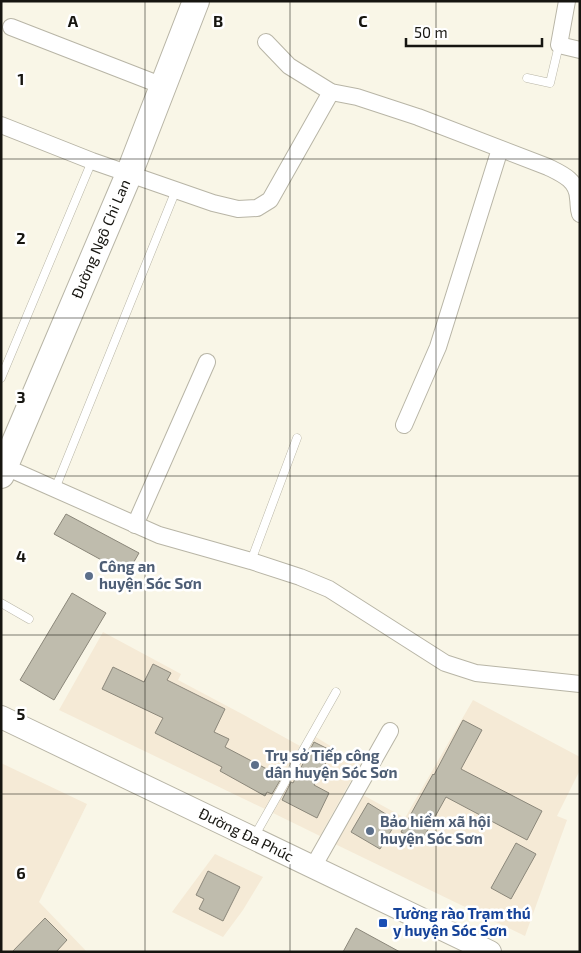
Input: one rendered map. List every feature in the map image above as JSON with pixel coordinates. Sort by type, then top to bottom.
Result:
[{"type":"highway","name":"Đường Ngô Chi Lan","points":[[3,469],[129,174],[196,1]]},
{"type":"main road","name":"Đường Đa Phúc","points":[[1,717],[490,952]]},
{"type":"street","points":[[567,1],[558,44],[580,50]]},
{"type":"street","points":[[11,27],[163,86]]},
{"type":"street","points":[[266,42],[289,66],[331,92],[357,96],[401,111],[548,167],[575,183],[580,214]]},
{"type":"street","points":[[1,125],[92,161],[213,204],[238,208],[257,208],[270,200],[331,92]]},
{"type":"street","points":[[404,425],[438,347],[500,149]]},
{"type":"street","points":[[135,525],[208,362]]},
{"type":"street","points":[[3,469],[159,535],[251,561],[329,589],[445,663],[476,673],[580,684]]},
{"type":"street","points":[[313,867],[390,731]]},
{"type":"lane","points":[[527,78],[550,83],[558,44]]},
{"type":"lane","points":[[1,378],[92,161]]},
{"type":"lane","points":[[54,489],[176,190]]},
{"type":"lane","points":[[251,561],[297,438]]},
{"type":"lane","points":[[1,603],[28,619]]},
{"type":"lane","points":[[253,838],[336,692]]},
{"type":"shaded area","points":[[103,632],[181,674],[178,680],[300,746],[265,809],[59,710]]},
{"type":"shaded area","points":[[473,700],[580,757],[580,770],[557,816],[567,820],[525,936],[335,844],[363,795],[405,818]]},
{"type":"shaded area","points":[[314,736],[360,764],[320,836],[273,813]]},
{"type":"shaded area","points":[[1,763],[87,804],[39,902],[87,952],[1,952]]},
{"type":"shaded area","points":[[215,854],[263,877],[243,910],[223,937],[172,912]]},
{"type":"building","points":[[66,514],[139,553],[127,574],[54,534]]},
{"type":"building","points":[[72,593],[106,613],[54,700],[20,680]]},
{"type":"building","points":[[153,664],[171,673],[167,680],[225,709],[214,732],[229,739],[225,747],[282,777],[272,794],[267,792],[265,796],[220,771],[222,767],[155,733],[163,718],[102,689],[113,667],[144,682]]},
{"type":"building","points":[[463,720],[482,730],[461,769],[542,811],[527,840],[446,797],[421,842],[401,832]]},
{"type":"building","points":[[314,742],[332,751],[314,785],[329,793],[317,818],[282,800]]},
{"type":"building","points":[[368,803],[397,821],[380,849],[351,832]]},
{"type":"building","points":[[516,843],[536,854],[511,899],[491,888]]},
{"type":"building","points":[[208,871],[240,887],[223,921],[199,909],[204,899],[196,895]]},
{"type":"building","points":[[45,918],[67,940],[56,952],[12,952]]},
{"type":"building","points":[[356,928],[400,952],[343,952]]},
{"type":"place","name":"Công an huyện Sóc Sơn","points":[[89,576]]},
{"type":"place","name":"Trụ sở Tiếp công dân huyện Sóc Sơn","points":[[255,765]]},
{"type":"place","name":"Bảo hiểm xã hội huyện Sóc Sơn","points":[[370,831]]},
{"type":"place","name":"Tường rào Trạm thú y huyện Sóc Sơn","points":[[383,923]]}]
